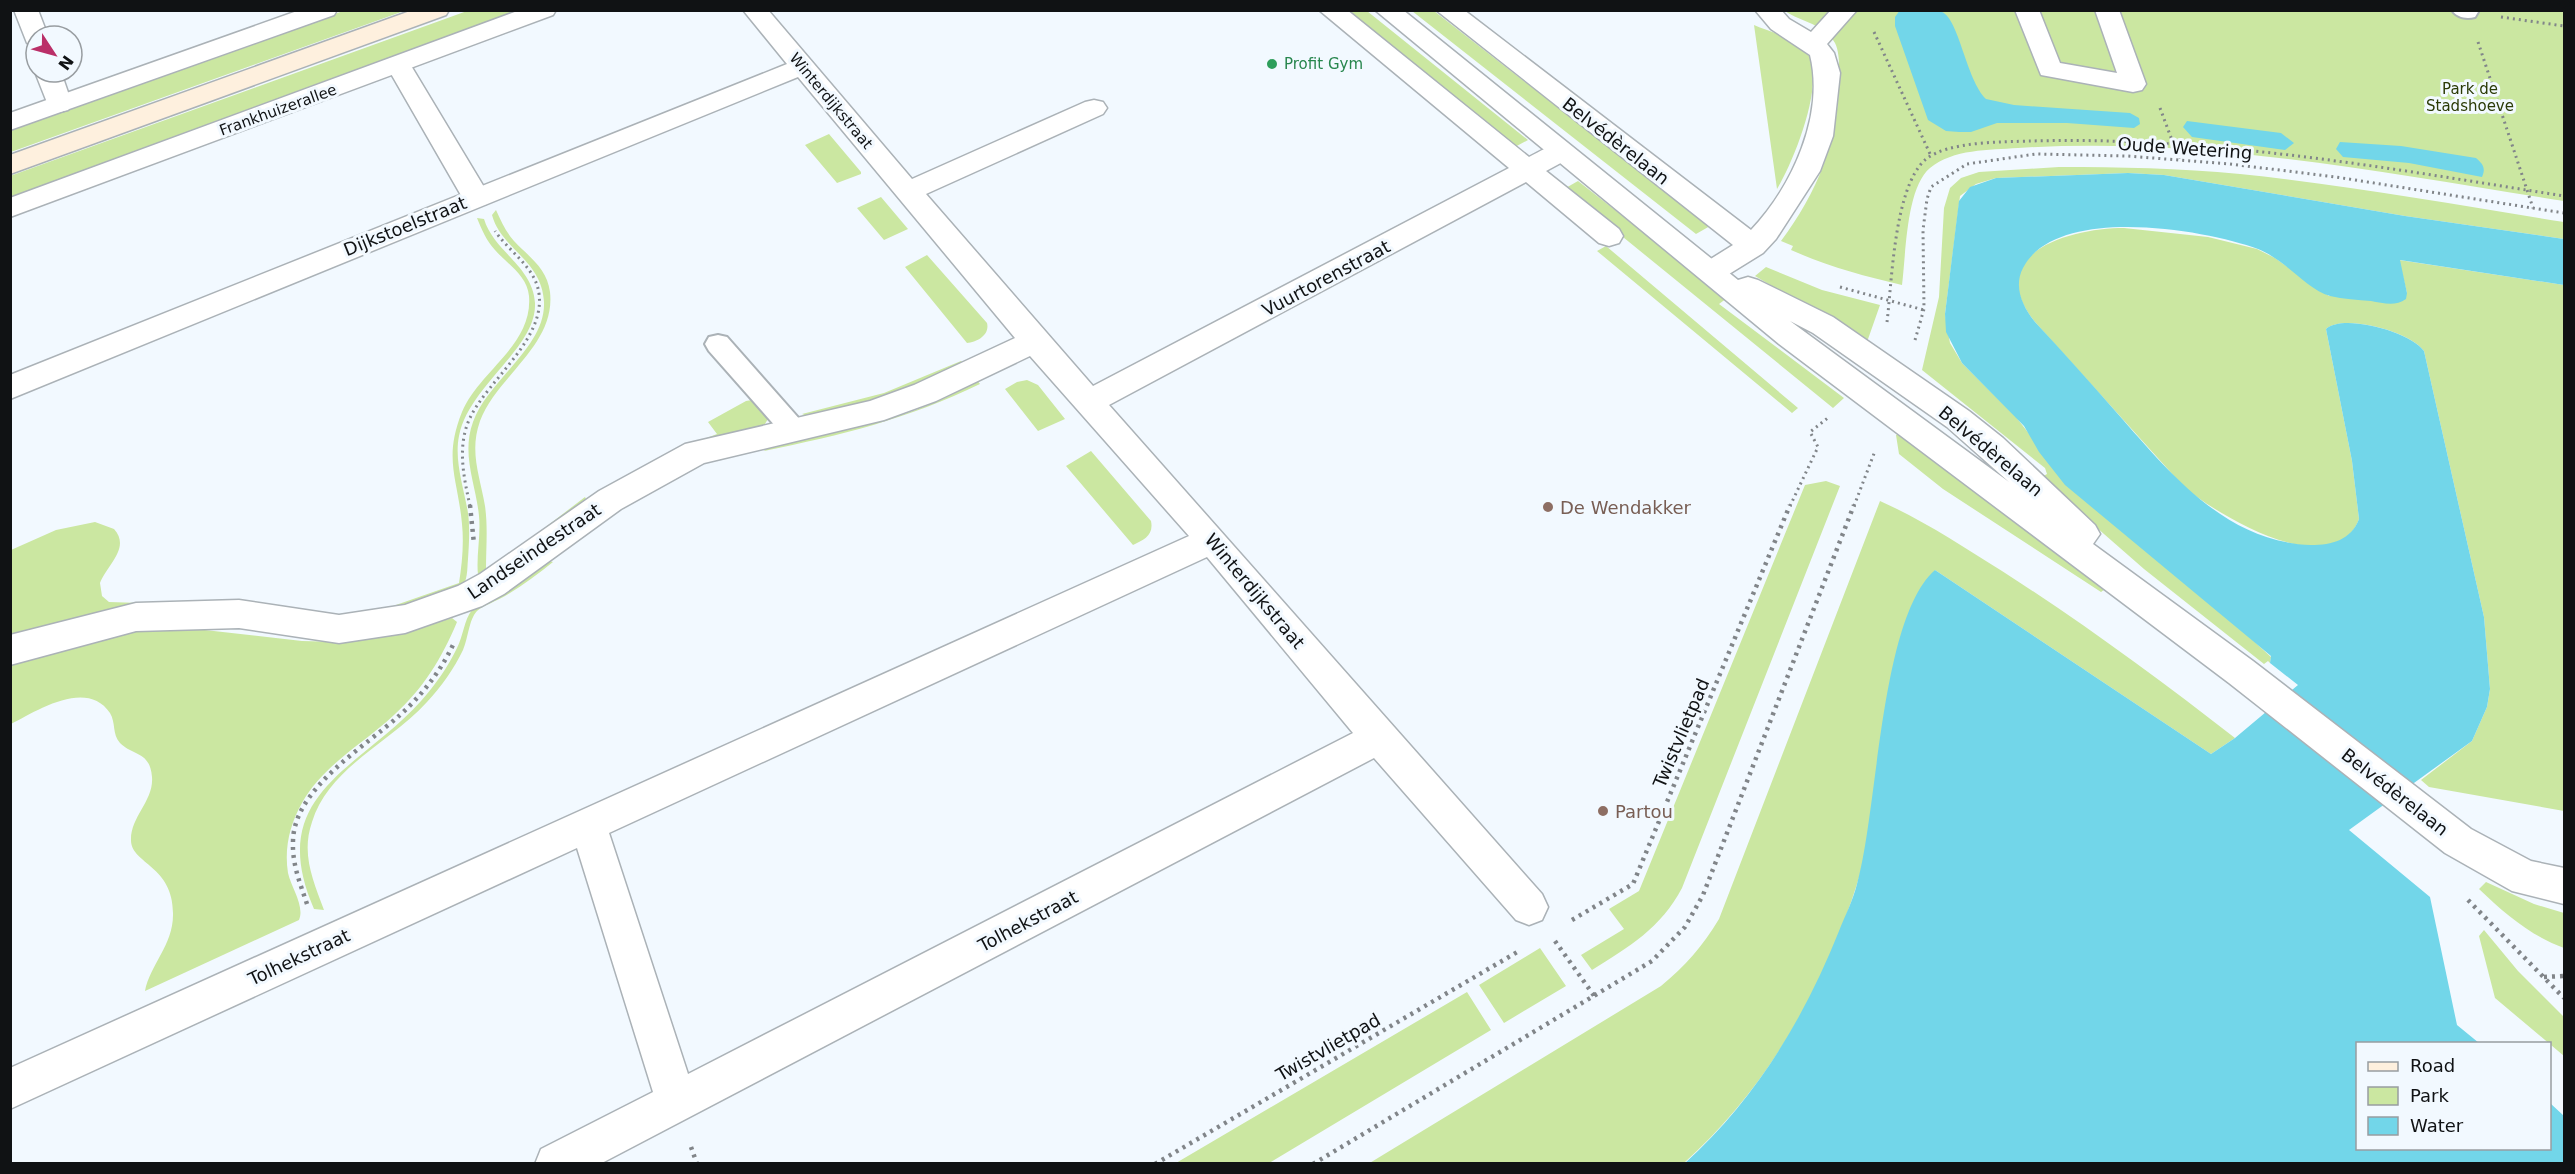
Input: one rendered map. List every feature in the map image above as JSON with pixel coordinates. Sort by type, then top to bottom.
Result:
[{"type":"main road","points":[[10,165],[437,10]]},
{"type":"street","points":[[10,122],[325,10]]},
{"type":"street","name":"Frankhuizerallee","points":[[10,208],[544,10]]},
{"type":"street","name":"Winterdijkstraat","points":[[755,10],[1034,341],[1212,540],[1379,738],[1539,920]]},
{"type":"street","points":[[1331,10],[1609,236]]},
{"type":"street","name":"Belvédèrelaan","points":[[1387,10],[1789,336],[2241,672],[2458,841],[2525,878],[2564,886]]},
{"type":"street","name":"Belvédèrelaan","points":[[1448,10],[1753,246]]},
{"type":"street","points":[[1711,272],[1753,246],[1792,195],[1807,171],[1820,136],[1827,73],[1822,53],[1813,44],[1780,24],[1767,10]]},
{"type":"street","points":[[1813,44],[1845,10]]},
{"type":"street","points":[[2027,10],[2050,69],[2133,84],[2107,10]]},
{"type":"street","points":[[398,65],[476,197]]},
{"type":"street","name":"Dijkstoelstraat","points":[[10,388],[801,67]]},
{"type":"street","points":[[52,84],[59,104]]},
{"type":"street","points":[[908,192],[1094,108]]},
{"type":"street","name":"Vuurtorenstraat","points":[[1089,402],[1562,152]]},
{"type":"street","name":"Belvédèrelaan","points":[[1711,272],[1799,311],[1877,362],[1992,447],[2128,576],[2241,672]]},
{"type":"street","name":"Landseindestraat","points":[[10,650],[136,617],[239,614],[339,629],[405,619],[470,596],[610,500],[696,453],[863,414],[925,393],[1034,341]]},
{"type":"street","name":"Tolhekstraat","points":[[10,1089],[1212,540]]},
{"type":"street","name":"Tolhekstraat","points":[[556,1164],[1379,738]]},
{"type":"street","points":[[588,826],[676,1101]]},
{"type":"lane","points":[[10,12],[16,10]]},
{"type":"lane","points":[[718,344],[793,429]]},
{"type":"path","points":[[2534,208],[2465,11],[2565,26]]},
{"type":"path","points":[[1872,29],[1932,156]]},
{"type":"path","points":[[2164,119],[2179,159]]},
{"type":"path","points":[[1877,362],[1891,300],[1906,190],[1923,162],[1932,156],[1987,144],[2041,140],[2117,140],[2224,146],[2327,159],[2565,196]]},
{"type":"path","name":"Oude Wetering","points":[[1924,310],[1922,270],[1926,207],[1931,187],[1943,176],[1964,164],[1986,159],[2049,156],[2179,159],[2340,177],[2565,213]]},
{"type":"path","points":[[1833,285],[1924,310],[1904,382]]},
{"type":"path","name":"Twistvlietpad","points":[[1155,1164],[1539,920],[1633,884],[1802,476],[1818,447],[1810,432],[1862,390]]},
{"type":"path","points":[[1312,1164],[1652,961],[1684,927],[1703,895],[1874,452],[1893,413]]},
{"type":"path","points":[[2465,898],[2565,998]]},
{"type":"path","points":[[1539,920],[1595,997]]},
{"type":"path","points":[[2544,977],[2565,976]]},
{"type":"green space","points":[[343,11],[404,11],[11,152],[11,128]]},
{"type":"green space","points":[[467,11],[528,11],[11,202],[10,176]]},
{"type":"green space","points":[[1344,11],[1367,11],[1528,140],[1513,148]]},
{"type":"green space","points":[[1412,11],[1434,11],[1710,226],[1696,234]]},
{"type":"green space","name":"Park de Stadshoeve","points":[[1785,11],[2564,11],[2564,201],[2360,169],[2224,152],[2155,147],[2087,146],[1983,150],[1949,157],[1930,168],[1922,177],[1916,190],[1909,222],[1902,285],[1888,282],[1818,261],[1791,250],[1793,246],[1781,241],[1805,204],[1823,165],[1835,123],[1839,79],[1838,51],[1831,37],[1819,27]]},
{"type":"green space","points":[[1754,25],[1796,43],[1807,53],[1812,66],[1811,101],[1806,121],[1791,161],[1777,189]]},
{"type":"green space","points":[[829,134],[861,174],[837,183],[805,145]]},
{"type":"green space","points":[[2059,167],[2150,168],[2240,174],[2362,190],[2564,222],[2564,239],[2405,216],[2164,175],[2128,173],[1996,178],[1976,184],[1960,196],[1945,314],[1950,343],[1962,363],[2016,417],[2030,435],[2271,657],[2270,663],[2268,661],[2264,664],[2144,569],[2040,478],[2047,474],[2045,468],[1922,370],[1939,297],[1944,208],[1950,188],[1961,178],[1979,172]]},
{"type":"green space","points":[[1578,181],[1727,298],[1719,304],[1844,398],[1833,408],[1564,189]]},
{"type":"green space","points":[[881,197],[908,229],[884,240],[857,208]]},
{"type":"green space","points":[[496,210],[511,238],[545,276],[550,292],[549,311],[544,328],[524,360],[488,405],[477,432],[476,464],[486,514],[486,570],[585,497],[587,501],[515,558],[478,575],[479,523],[470,469],[468,446],[470,434],[480,407],[536,334],[542,318],[544,302],[542,288],[536,275],[497,227],[492,215]]},
{"type":"green space","points":[[477,218],[484,219],[496,241],[528,279],[535,303],[533,320],[525,336],[475,400],[465,417],[459,436],[459,465],[469,524],[467,571],[463,586],[461,589],[393,609],[393,606],[459,583],[463,539],[453,469],[453,443],[456,428],[470,397],[514,343],[523,329],[528,313],[529,296],[525,282],[492,246],[484,235]]},
{"type":"green space","points":[[2124,228],[2208,237],[2257,249],[2275,258],[2329,296],[2407,293],[2399,260],[2564,285],[2564,811],[2429,787],[2421,780],[2472,741],[2487,707],[2490,689],[2484,617],[2424,351],[2406,337],[2377,327],[2347,323],[2326,329],[2352,461],[2359,519],[2346,538],[2326,546],[2301,545],[2274,538],[2247,527],[2221,513],[2184,487],[2035,322],[2021,298],[2018,278],[2025,262],[2039,249],[2080,233]]},
{"type":"green space","points":[[1606,246],[1798,408],[1792,413],[1597,251]]},
{"type":"green space","points":[[927,255],[987,323],[987,331],[979,339],[967,343],[905,267]]},
{"type":"green space","points":[[1766,267],[1822,290],[1880,305],[1867,342],[1755,276]]},
{"type":"green space","points":[[961,361],[965,365],[885,399],[809,417],[802,414],[884,393]]},
{"type":"green space","points":[[977,380],[980,384],[953,396],[927,407],[874,425],[764,451],[768,447],[903,415],[953,394]]},
{"type":"green space","points":[[1027,380],[1038,385],[1065,419],[1038,431],[1005,389],[1017,382]]},
{"type":"green space","points":[[752,400],[768,419],[763,427],[665,454],[717,434],[708,422]]},
{"type":"green space","points":[[1901,432],[2108,587],[2101,592],[1943,489],[1899,454],[1896,435]]},
{"type":"green space","points":[[1091,451],[1151,521],[1150,533],[1133,545],[1066,466]]},
{"type":"green space","points":[[1826,481],[1840,486],[1682,888],[1674,902],[1654,925],[1631,944],[1592,970],[1581,955],[1624,929],[1609,909],[1639,891],[1805,485]]},
{"type":"green space","points":[[1880,501],[1942,534],[2062,611],[2235,738],[2211,754],[1935,570],[1866,854],[1843,923],[1828,961],[1789,1035],[1741,1103],[1714,1134],[1684,1163],[1368,1164],[1661,986],[1700,947],[1719,919]]},
{"type":"green space","points":[[95,522],[114,529],[119,536],[120,543],[116,556],[100,583],[102,596],[109,602],[141,603],[11,638],[11,550],[56,530]]},
{"type":"green space","points":[[549,561],[553,562],[524,584],[477,611],[472,619],[463,650],[437,690],[412,717],[346,771],[320,803],[309,834],[308,856],[324,910],[314,909],[302,870],[301,838],[310,811],[326,788],[347,767],[397,725],[426,695],[441,676],[459,644],[472,610],[496,592]]},
{"type":"green space","points":[[452,618],[457,622],[423,684],[382,726],[332,766],[311,789],[302,803],[291,828],[287,854],[288,873],[300,909],[299,920],[145,991],[151,972],[169,936],[173,915],[172,899],[167,886],[153,868],[133,849],[131,841],[134,824],[152,786],[151,769],[144,758],[120,743],[110,713],[100,703],[88,698],[61,700],[11,724],[11,662],[130,632],[196,629],[302,641],[339,642],[403,633]]},
{"type":"green space","points":[[2486,882],[2534,904],[2564,913],[2564,948],[2529,931],[2499,907],[2479,889]]},
{"type":"green space","points":[[2484,930],[2518,971],[2564,1017],[2564,1056],[2551,1045],[2551,1042],[2547,1042],[2495,998],[2479,936]]},
{"type":"green space","points":[[1540,948],[1566,986],[1504,1023],[1479,985]]},
{"type":"green space","points":[[1467,992],[1491,1030],[1269,1163],[1176,1163]]},
{"type":"water","points":[[1900,10],[1932,10],[1942,12],[1948,17],[1973,78],[1986,99],[2014,105],[2130,113],[2139,118],[2140,124],[2134,128],[2067,123],[1997,123],[1971,132],[1946,131],[1928,120],[1895,26],[1895,17]]},
{"type":"water","points":[[2187,121],[2281,133],[2294,143],[2285,150],[2192,137],[2183,127]]},
{"type":"water","points":[[2340,142],[2401,146],[2476,158],[2484,171],[2482,177],[2409,163],[2343,157],[2336,149]]},
{"type":"water","points":[[2128,173],[2164,175],[2405,216],[2564,239],[2564,285],[2400,260],[2407,293],[2406,299],[2393,304],[2330,296],[2313,287],[2268,254],[2234,241],[2169,229],[2133,227],[2098,229],[2066,235],[2040,248],[2023,268],[2019,289],[2023,303],[2035,322],[2179,480],[2201,500],[2226,517],[2252,531],[2280,541],[2311,545],[2326,544],[2346,536],[2356,526],[2359,519],[2352,461],[2326,329],[2347,323],[2376,327],[2406,337],[2424,351],[2484,617],[2490,689],[2487,707],[2472,741],[2349,830],[2430,897],[2457,1025],[2478,1042],[2356,1042],[2356,1150],[2551,1150],[2551,1104],[2564,1116],[2564,1163],[1684,1164],[1710,1139],[1755,1085],[1793,1027],[1825,964],[1857,884],[1864,851],[1883,717],[1903,629],[1917,594],[1935,570],[2211,754],[2235,738],[2298,685],[2270,663],[2271,656],[2065,485],[2039,452],[2024,426],[1962,363],[1946,332],[1945,314],[1959,201],[1970,187],[1996,178]]},
{"type":"place","name":"Profit Gym","points":[[1272,64]]},
{"type":"place","name":"De Wendakker","points":[[1548,507]]},
{"type":"place","name":"Partou","points":[[1603,811]]}]
